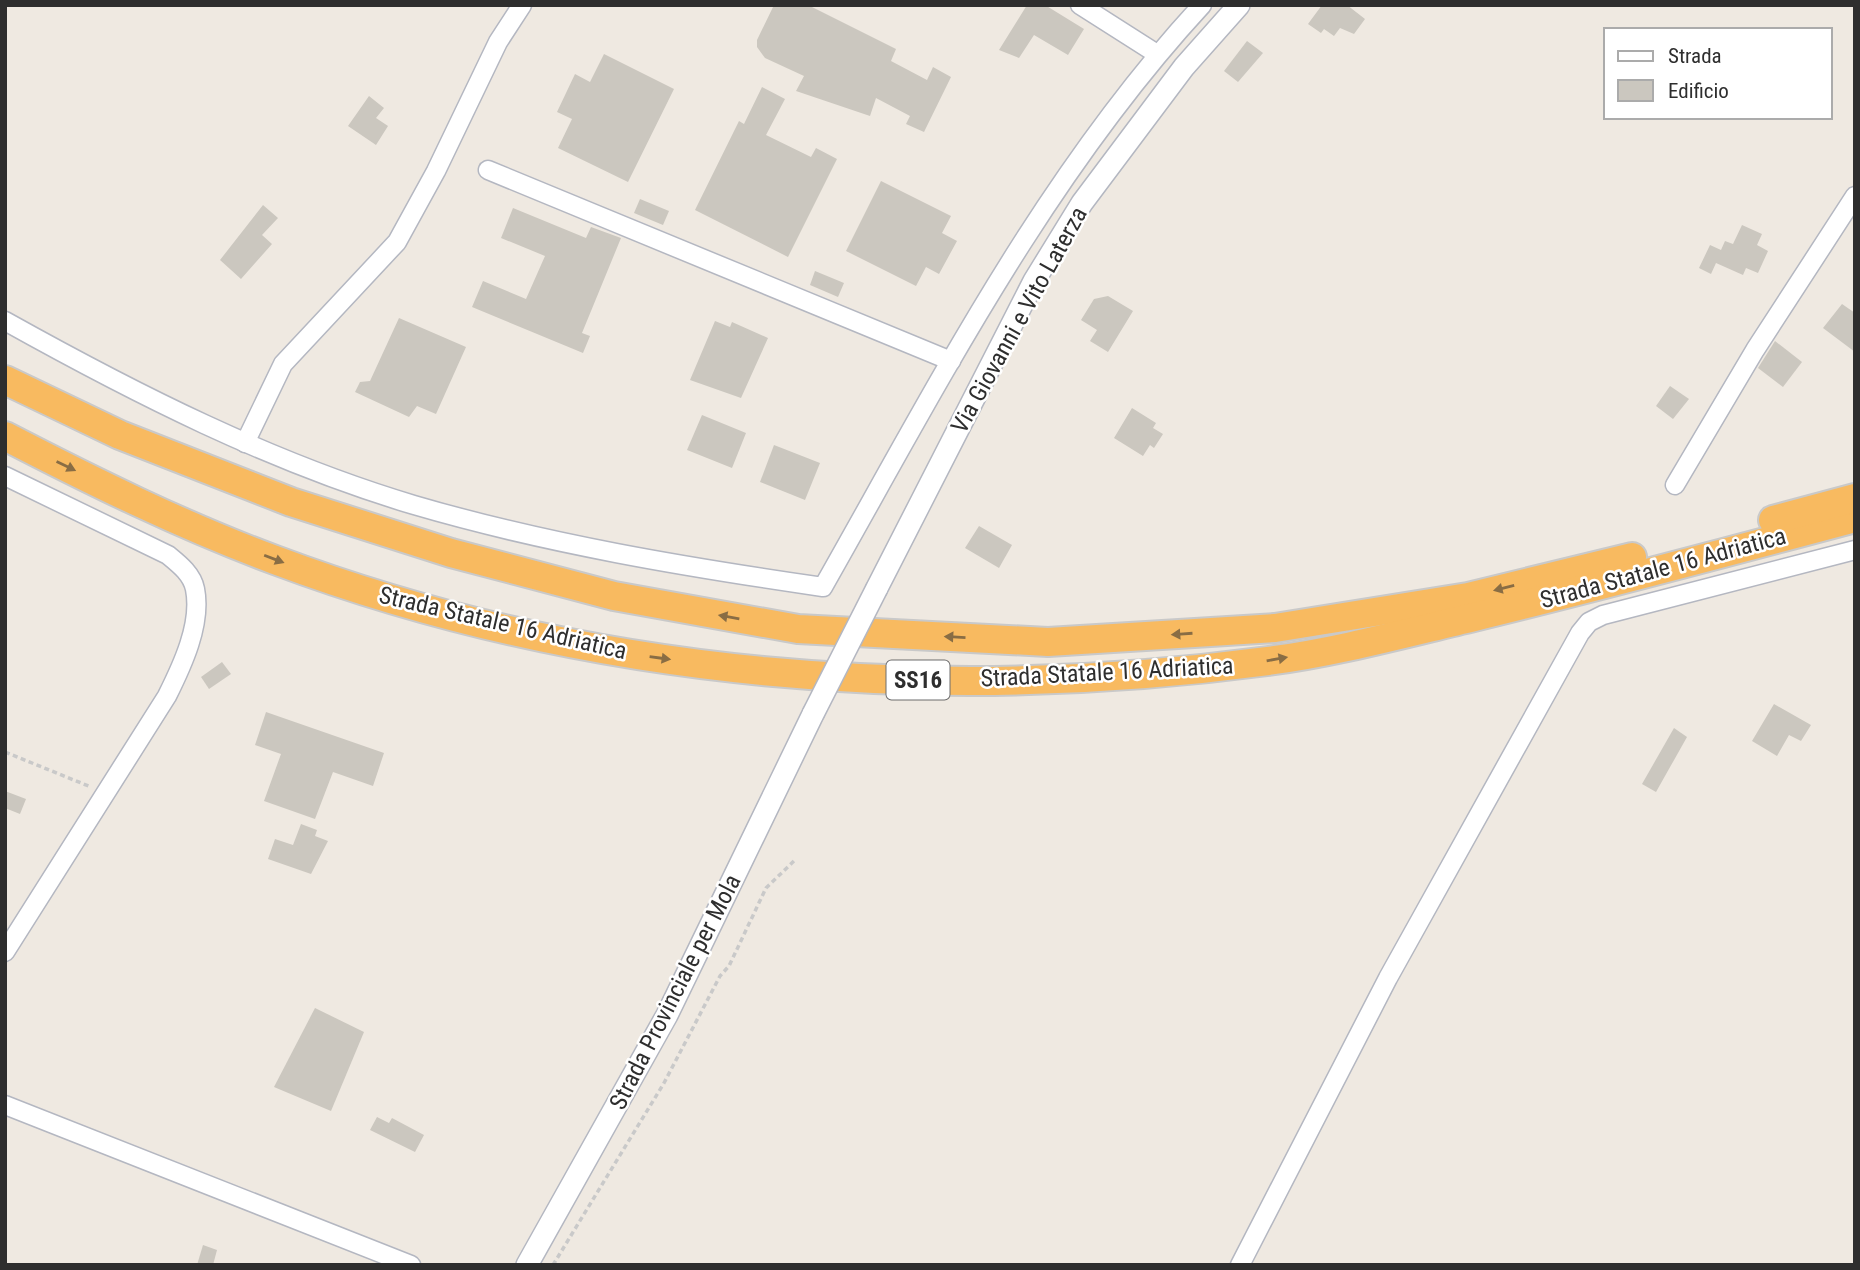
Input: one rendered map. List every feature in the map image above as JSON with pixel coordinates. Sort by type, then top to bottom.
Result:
[{"type":"highway","name":"Strada Statale 16 Adriatica","points":[[5,380],[120,435],[291,502],[451,553],[614,596],[798,629],[1048,642],[1275,628],[1468,597],[1855,498]]},
{"type":"highway","name":"Strada Statale 16 Adriatica","points":[[5,436],[183,521],[272,559],[363,591],[533,636],[727,668],[840,679],[1040,679],[1270,661],[1374,641],[1540,601],[1855,518]]},
{"type":"street","points":[[245,443],[283,364],[397,242],[436,171],[498,42],[522,5]]},
{"type":"street","points":[[1080,5],[1157,54]]},
{"type":"street","points":[[5,321],[99,373],[245,443],[412,504],[515,531],[697,568],[823,587],[951,361],[1059,185],[1157,54],[1202,5]]},
{"type":"street","name":"Via Giovanni e Vito Laterza","points":[[813,714],[1034,282],[1082,203],[1184,67],[1239,5]]},
{"type":"street","points":[[488,170],[951,361]]},
{"type":"street","points":[[1675,485],[1755,350],[1855,196]]},
{"type":"street","points":[[5,476],[168,555],[187,571],[195,588],[195,611],[183,663],[167,696],[5,952]]},
{"type":"street","points":[[1240,1265],[1388,978],[1580,633],[1589,622],[1603,615],[1855,550]]},
{"type":"street","name":"Strada Provinciale per Mola","points":[[527,1265],[667,1015],[813,714]]},
{"type":"street","points":[[5,1105],[411,1265]]},
{"type":"path","points":[[5,752],[106,793]]},
{"type":"path","points":[[554,1265],[664,1083],[720,976],[729,967],[766,888],[794,862]]},
{"type":"building","points":[[774,5],[808,5],[896,49],[891,61],[927,80],[933,67],[951,77],[924,132],[906,124],[910,116],[876,98],[870,116],[796,91],[804,76],[765,58],[757,47],[757,40]]},
{"type":"building","points":[[1027,5],[1045,5],[1084,29],[1068,55],[1034,35],[1019,58],[999,50]]},
{"type":"building","points":[[1322,5],[1347,5],[1365,19],[1354,34],[1340,28],[1334,36],[1324,29],[1321,33],[1308,24]]},
{"type":"building","points":[[1247,41],[1263,53],[1238,82],[1224,71]]},
{"type":"building","points":[[604,54],[674,89],[628,182],[558,148],[572,119],[557,112],[575,74],[590,82]]},
{"type":"building","points":[[762,87],[785,99],[766,135],[811,157],[816,148],[837,159],[788,257],[695,210],[739,121],[744,124]]},
{"type":"building","points":[[369,96],[384,108],[376,118],[388,126],[376,145],[348,126]]},
{"type":"building","points":[[881,181],[951,216],[942,233],[957,241],[939,274],[926,267],[916,286],[846,251]]},
{"type":"building","points":[[640,199],[669,211],[663,225],[634,213]]},
{"type":"building","points":[[263,205],[278,218],[262,235],[272,244],[241,279],[220,260]]},
{"type":"building","points":[[513,208],[586,238],[591,227],[621,238],[582,333],[590,336],[583,353],[472,307],[483,281],[526,299],[545,256],[501,238]]},
{"type":"building","points":[[1742,225],[1762,234],[1757,245],[1768,251],[1758,273],[1746,268],[1743,275],[1716,263],[1711,274],[1699,268],[1710,245],[1721,250],[1725,241],[1733,244]]},
{"type":"building","points":[[815,271],[844,283],[838,297],[810,285]]},
{"type":"building","points":[[1108,296],[1133,311],[1108,352],[1090,341],[1097,330],[1081,320],[1094,299]]},
{"type":"building","points":[[1842,304],[1855,313],[1855,352],[1823,328]]},
{"type":"building","points":[[399,318],[466,347],[436,414],[417,406],[409,417],[355,392],[360,382],[370,381]]},
{"type":"building","points":[[715,321],[730,327],[732,322],[768,338],[741,398],[690,380]]},
{"type":"building","points":[[1775,341],[1802,362],[1783,387],[1758,368]]},
{"type":"building","points":[[1670,386],[1689,399],[1673,419],[1656,406]]},
{"type":"building","points":[[1132,408],[1156,423],[1153,428],[1163,434],[1154,448],[1150,445],[1143,456],[1114,438]]},
{"type":"building","points":[[702,415],[746,433],[732,468],[687,450]]},
{"type":"building","points":[[774,445],[820,463],[805,500],[760,482]]},
{"type":"building","points":[[979,526],[1012,545],[999,568],[965,548]]},
{"type":"building","points":[[222,662],[231,674],[209,689],[201,677]]},
{"type":"building","points":[[1774,704],[1811,725],[1801,741],[1789,735],[1777,756],[1752,741]]},
{"type":"building","points":[[266,712],[384,753],[373,786],[333,772],[315,819],[264,801],[281,754],[255,745]]},
{"type":"building","points":[[1674,728],[1687,737],[1656,792],[1642,784]]},
{"type":"building","points":[[5,791],[26,799],[20,814],[5,808]]},
{"type":"building","points":[[301,824],[317,830],[315,836],[328,841],[311,874],[268,859],[275,839],[293,845]]},
{"type":"building","points":[[315,1008],[364,1032],[331,1111],[274,1087]]},
{"type":"building","points":[[377,1117],[389,1123],[392,1118],[424,1135],[415,1152],[370,1130]]},
{"type":"building","points":[[203,1245],[217,1250],[213,1265],[197,1265]]}]
